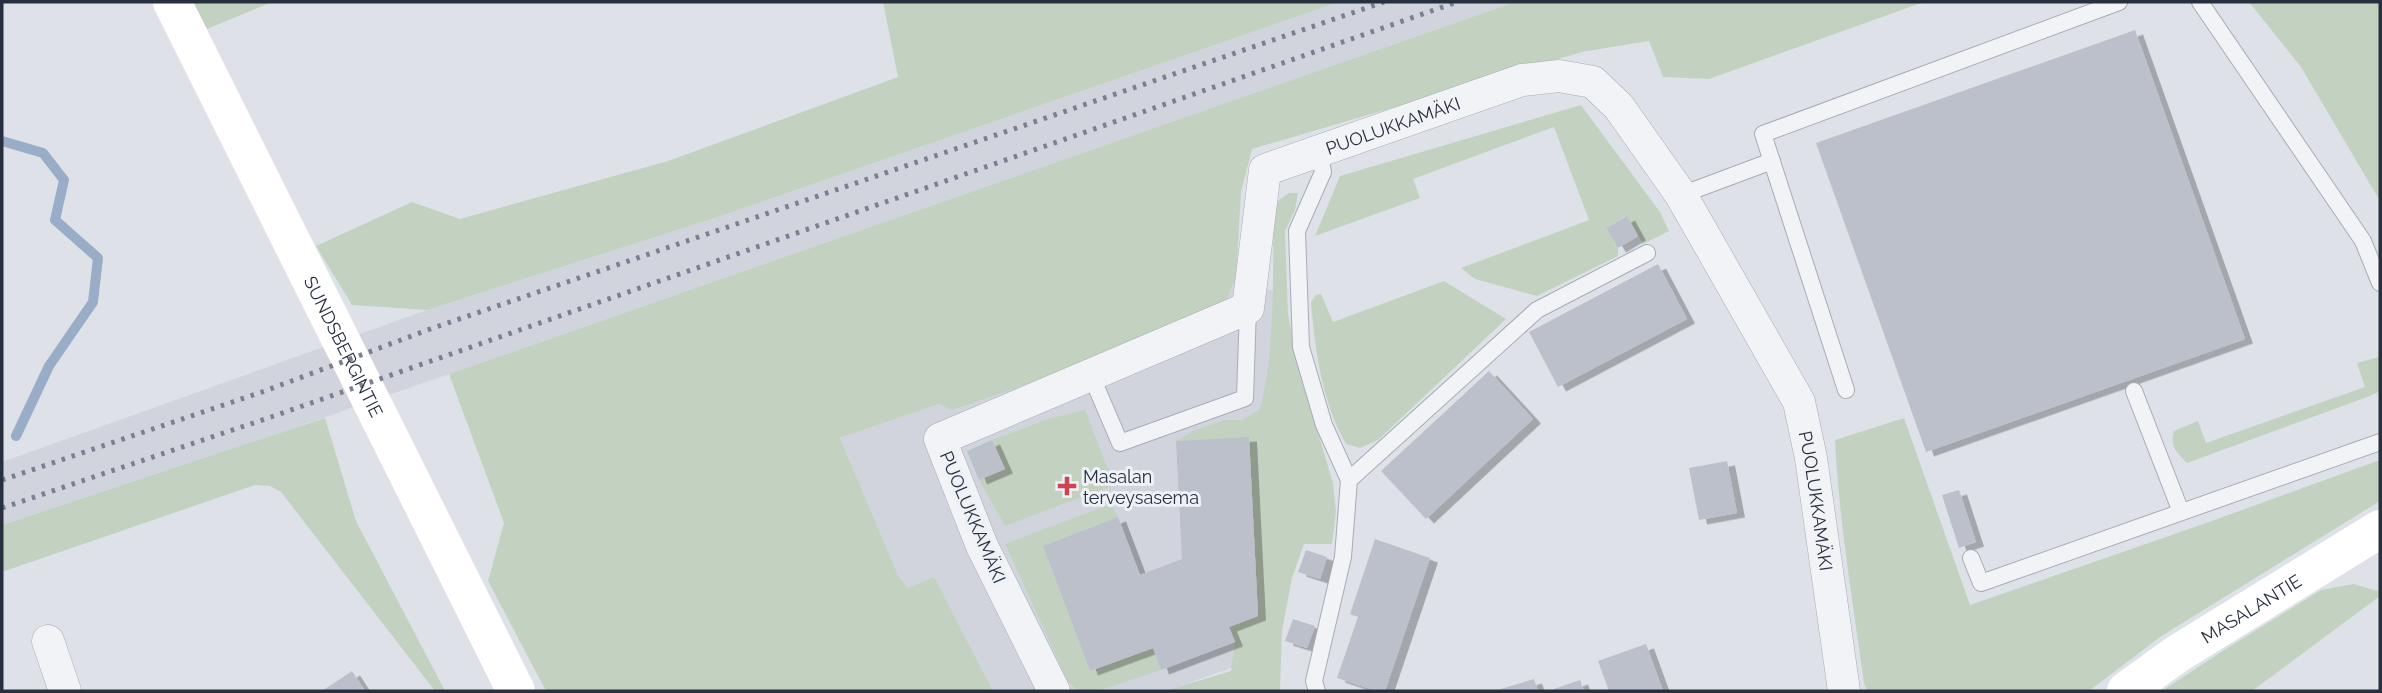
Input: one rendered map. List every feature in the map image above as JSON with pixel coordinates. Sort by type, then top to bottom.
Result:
[{"type":"main road","name":"SUNDSBERGINTIE","points":[[172,2],[516,691]]},
{"type":"main road","name":"MASALANTIE","points":[[2126,691],[2177,654],[2380,529]]},
{"type":"street","name":"PUOLUKKAMÄKI","points":[[1054,691],[982,546],[940,439],[1248,308],[1265,170],[1522,80],[1559,76],[1593,82],[1619,107],[1681,195],[1799,402],[1811,458],[1843,691]]},
{"type":"street","points":[[48,641],[65,691]]},
{"type":"lane","points":[[1846,390],[1763,134],[2119,2]]},
{"type":"lane","points":[[2200,2],[2363,241],[2380,283]]},
{"type":"lane","points":[[1317,691],[1314,681],[1343,556],[1349,480],[1324,425],[1301,347],[1297,231],[1323,172],[1319,151]]},
{"type":"lane","points":[[1681,195],[1772,162]]},
{"type":"lane","points":[[1349,480],[1537,310],[1647,253]]},
{"type":"lane","points":[[1091,376],[1120,443],[1245,398],[1248,308]]},
{"type":"lane","points":[[2134,391],[2181,512]]},
{"type":"lane","points":[[1972,558],[1981,583],[2380,442]]},
{"type":"shaded area","points":[[1339,2],[1515,2],[277,434],[2,525],[2,462],[427,310],[718,217]]},
{"type":"shaded area","name":"Masalan terveysasema","points":[[1212,268],[1273,291],[1276,652],[1166,691],[993,691],[934,578],[908,588],[898,575],[840,438],[939,404]]},
{"type":"green space","points":[[191,2],[272,2],[207,29]]},
{"type":"green space","points":[[883,2],[1339,2],[718,217],[427,310],[352,305],[316,246],[412,202],[460,219],[668,161],[898,77]]},
{"type":"green space","points":[[1515,2],[1924,2],[1709,79],[1663,77],[1649,41],[1582,52],[1252,149],[1241,192],[1236,277],[1226,301],[1066,371],[952,410],[939,404],[840,438],[898,575],[908,588],[934,577],[993,691],[546,691],[488,581],[504,523],[449,374]]},
{"type":"green space","points":[[2249,2],[2380,2],[2380,201],[2301,67]]},
{"type":"green space","points":[[1581,105],[1660,212],[1669,231],[1643,244],[1626,216],[1606,228],[1618,248],[1618,256],[1537,296],[1475,279],[1461,268],[1589,220],[1554,127],[1413,179],[1420,198],[1315,236],[1340,176]]},
{"type":"green space","points":[[1289,193],[1298,193],[1295,210],[1285,231],[1288,314],[1298,366],[1333,483],[1336,512],[1332,544],[1304,544],[1292,578],[1282,631],[1280,691],[1164,691],[1231,671],[1235,642],[1229,627],[1258,616],[1249,438],[1176,441],[1193,431],[1224,420],[1242,420],[1260,409],[1271,336],[1274,210],[1279,200]]},
{"type":"green space","points":[[1444,281],[1506,319],[1378,440],[1360,448],[1346,444],[1325,393],[1311,302],[1316,295],[1321,294],[1333,322]]},
{"type":"green space","points":[[2379,357],[2380,391],[2370,396],[2187,463],[2175,449],[2174,431],[2198,421],[2206,443],[2365,387],[2357,363]]},
{"type":"green space","points":[[1085,410],[1114,485],[1005,526],[979,480],[1005,469],[992,440],[1048,419]]},
{"type":"green space","points":[[325,418],[356,521],[445,691],[435,691],[281,492],[270,486],[255,485],[2,572],[2,525]]},
{"type":"green space","points":[[1904,418],[1970,605],[2380,460],[2380,501],[2160,637],[2089,691],[1867,691],[1847,562],[1835,440]]},
{"type":"green space","points":[[1111,504],[1118,517],[1043,546],[1090,671],[1153,648],[1161,670],[1098,691],[1078,691],[1068,682],[1005,544]]},
{"type":"green space","points":[[2353,584],[2378,591],[2380,596],[2252,691],[2162,691],[2321,590]]},
{"type":"building","points":[[2135,30],[2245,339],[1926,452],[1816,143]]},
{"type":"building","points":[[1627,216],[1638,236],[1618,248],[1606,228]]},
{"type":"building","points":[[1658,264],[1687,319],[1558,387],[1529,332]]},
{"type":"building","points":[[1489,371],[1533,419],[1426,519],[1381,471]]},
{"type":"building","points":[[1249,437],[1258,616],[1229,627],[1235,642],[1161,670],[1153,648],[1090,671],[1043,546],[1118,517],[1140,575],[1182,559],[1176,441]]},
{"type":"building","points":[[992,440],[1005,469],[979,480],[967,451]]},
{"type":"building","points":[[1727,461],[1737,513],[1699,520],[1689,468]]},
{"type":"building","points":[[1959,490],[1976,542],[1959,548],[1942,495]]},
{"type":"building","points":[[1375,539],[1430,558],[1385,691],[1376,691],[1337,678],[1358,617],[1350,614]]},
{"type":"building","points":[[1306,550],[1327,557],[1320,579],[1298,572]]},
{"type":"building","points":[[1293,619],[1315,626],[1307,648],[1285,641]]},
{"type":"building","points":[[1646,644],[1663,691],[1609,691],[1598,661]]},
{"type":"building","points":[[352,671],[365,691],[322,691]]},
{"type":"building","points":[[1534,679],[1538,691],[1494,691]]},
{"type":"building","points":[[1580,680],[1584,691],[1554,689]]},
{"type":"waterway","points":[[2,141],[43,153],[64,180],[55,220],[98,258],[93,302],[49,366],[16,436]]},
{"type":"railway","points":[[2,480],[262,392],[433,328],[1384,2]]},
{"type":"railway","points":[[2,508],[271,417],[1457,2]]},
{"type":"place","name":"Masalan terveysasema","points":[[1067,486]]}]
